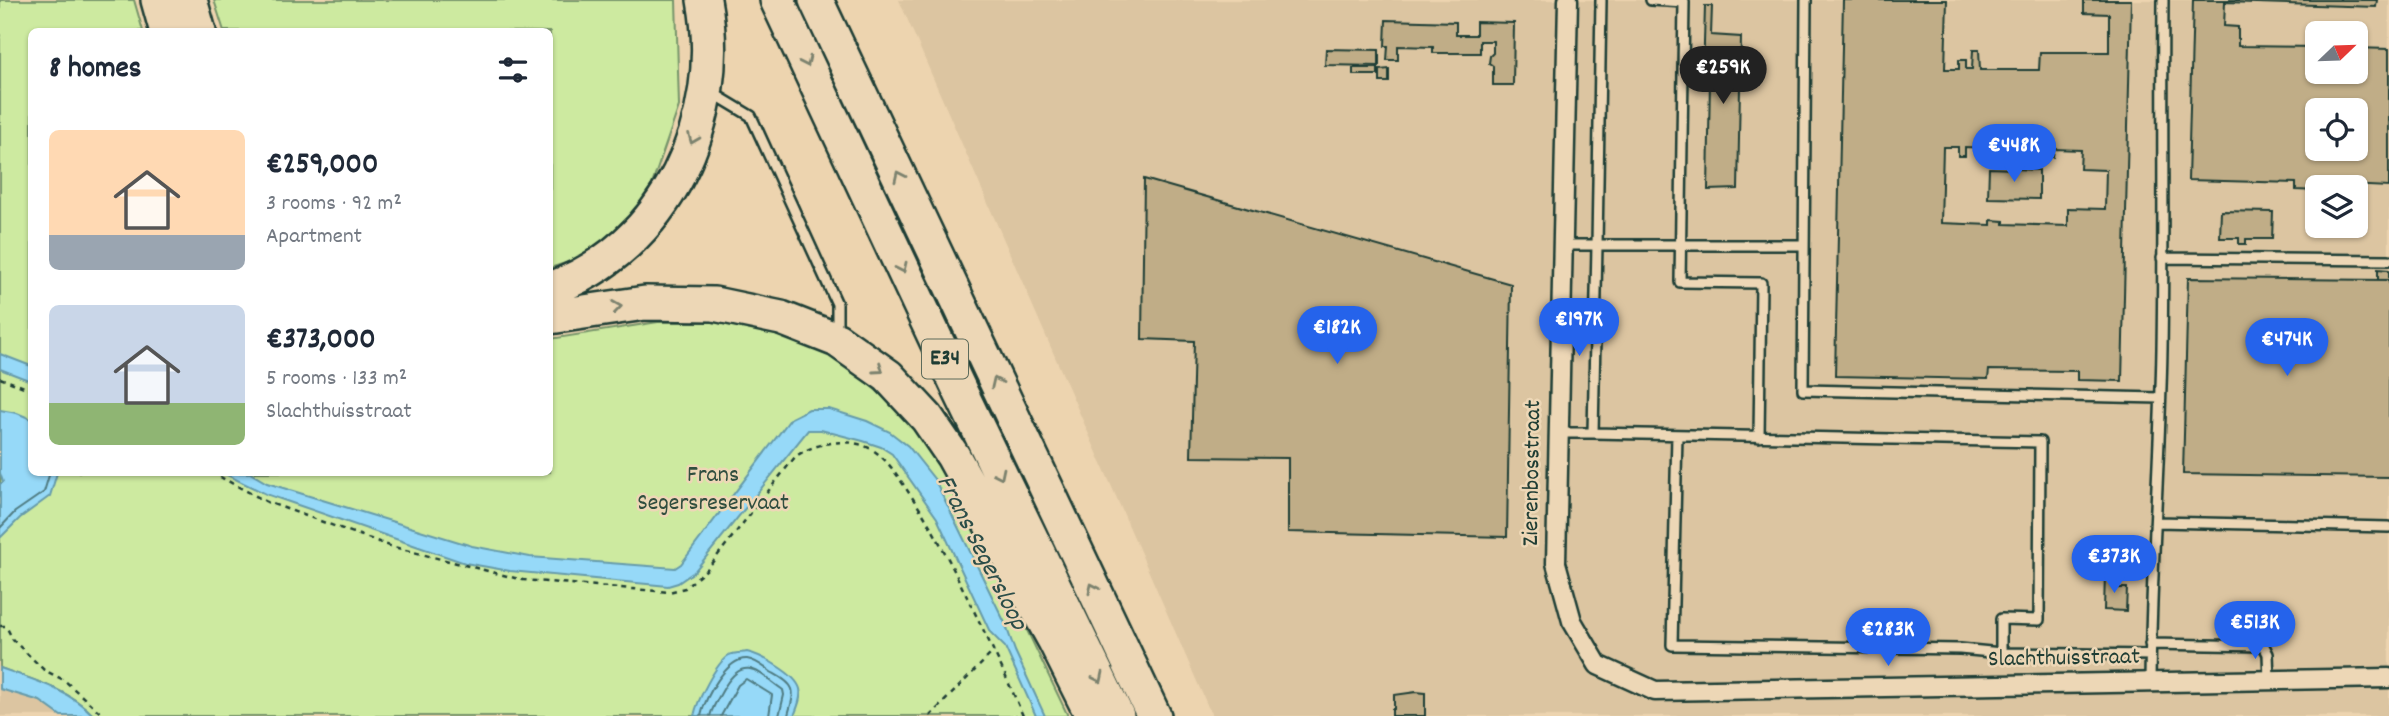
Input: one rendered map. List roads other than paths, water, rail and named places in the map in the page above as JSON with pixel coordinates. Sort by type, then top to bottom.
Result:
[{"type":"highway","points":[[159,0],[166,28]]},
{"type":"highway","points":[[190,0],[198,28]]},
{"type":"highway","points":[[553,287],[598,264],[639,233],[673,187],[698,131],[706,89],[710,41],[704,0]]},
{"type":"highway","name":"E34","points":[[778,0],[961,393],[1117,716]]},
{"type":"highway","name":"E34","points":[[816,0],[1154,716]]},
{"type":"highway","name":"E34","points":[[553,317],[645,303],[714,304],[781,318],[837,340],[888,376],[927,418],[953,456],[1090,712],[1097,716]]},
{"type":"street","name":"Zierenbosstraat","points":[[1568,0],[1556,562],[1572,621],[1598,666],[1655,691]]},
{"type":"street","name":"Slachthuisstraat","points":[[1655,691],[2389,678]]},
{"type":"lane","points":[[1593,433],[1601,0]]},
{"type":"lane","points":[[1651,0],[1684,2],[1679,282],[1761,283],[1759,437]]},
{"type":"lane","points":[[1806,0],[1803,390],[2160,398]]},
{"type":"lane","points":[[2150,682],[2151,580],[2157,522],[2160,398],[2163,0]]},
{"type":"lane","points":[[706,89],[751,116],[837,304],[837,340]]},
{"type":"lane","points":[[1563,245],[1804,245]]},
{"type":"lane","points":[[2162,258],[2389,260]]},
{"type":"lane","points":[[1559,433],[2040,442],[2039,620],[2001,619],[2001,653]]},
{"type":"lane","points":[[1677,435],[1672,645],[2150,655]]},
{"type":"lane","points":[[2157,522],[2389,527]]},
{"type":"lane","points":[[2151,644],[2264,646],[2268,654],[2269,680]]},
{"type":"water","points":[[0,354],[28,365],[28,380],[0,369]]},
{"type":"water","points":[[809,409],[829,409],[867,421],[890,432],[908,446],[935,480],[1005,623],[1045,716],[1036,716],[1005,647],[990,632],[937,518],[892,454],[863,441],[821,430],[808,430],[694,572],[668,586],[510,571],[465,563],[266,494],[229,476],[255,476],[267,483],[472,546],[530,557],[675,568],[681,564],[791,418]]},
{"type":"water","points":[[0,410],[28,418],[28,476],[56,476],[50,496],[20,518],[0,538],[0,484],[3,482],[0,473]]},
{"type":"water","points":[[747,652],[777,666],[797,683],[800,696],[794,716],[694,716],[703,692],[718,666],[729,655]]},
{"type":"water","points":[[0,668],[62,692],[94,716],[61,716],[40,701],[0,689]]},
{"type":"park label","name":"Frans Segersreservaat","points":[[713,490]]},
{"type":"water label","name":"Frans Segersloop","points":[[981,553]]}]
